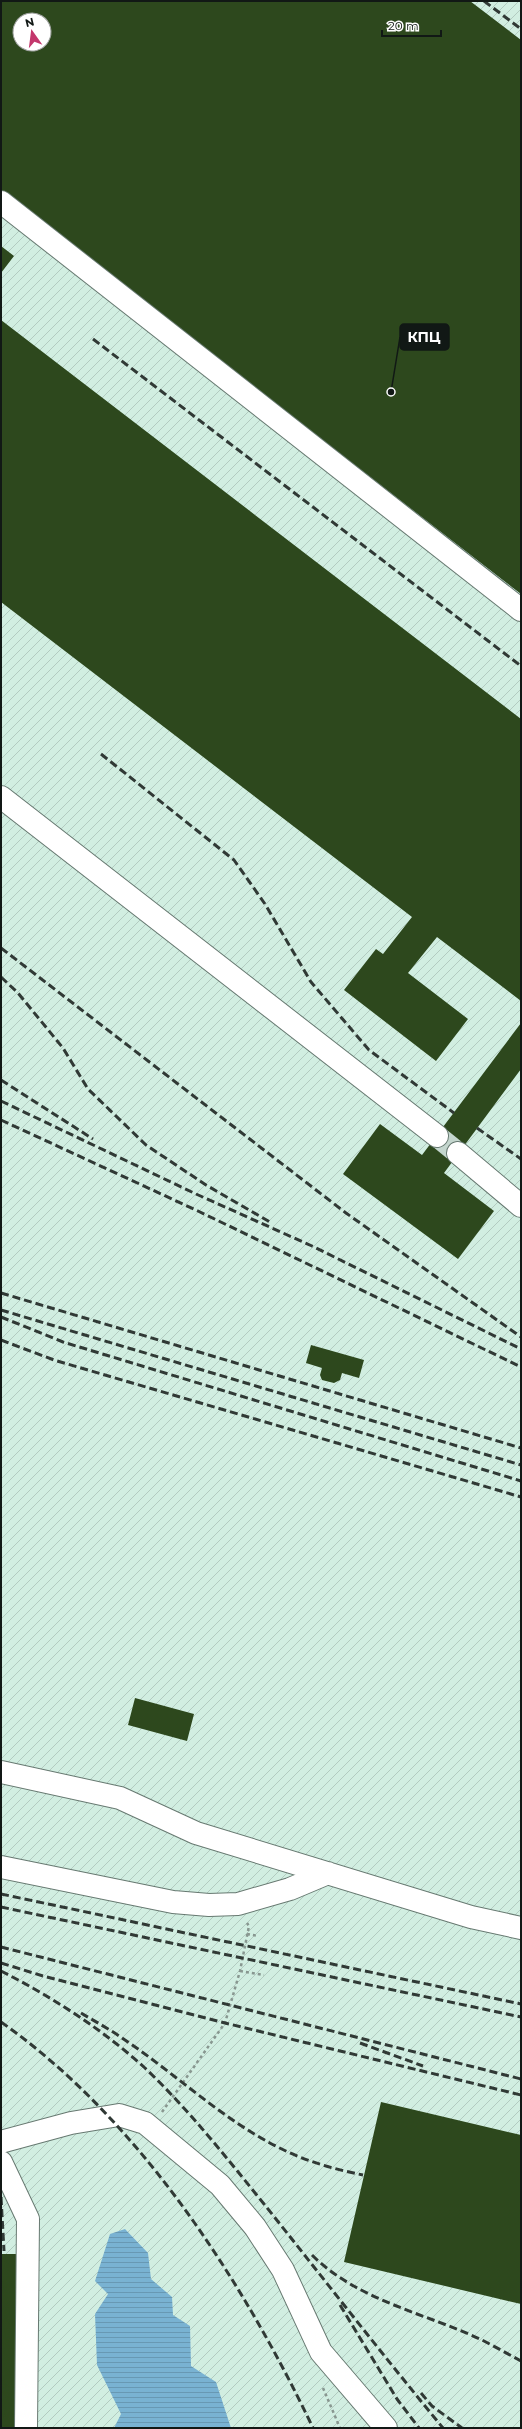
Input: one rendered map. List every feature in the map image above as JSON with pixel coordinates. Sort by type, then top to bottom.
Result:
[{"type":"lane","points":[[1,202],[521,610]]},
{"type":"lane","points":[[1,797],[437,1136]]},
{"type":"lane","points":[[458,1153],[521,1206]]},
{"type":"lane","points":[[1,1772],[120,1798],[196,1833],[471,1917],[521,1928]]},
{"type":"lane","points":[[1,1866],[173,1902],[209,1905],[238,1904],[290,1889],[328,1873]]},
{"type":"lane","points":[[1,2142],[71,2123],[119,2115],[145,2123],[220,2185],[255,2227],[283,2270],[321,2352],[386,2428]]},
{"type":"lane","points":[[1,2162],[28,2219],[26,2428]]},
{"type":"path","points":[[151,2128],[225,2023],[240,1971],[249,1926],[238,1904]]},
{"type":"path","points":[[247,1934],[258,1936]]},
{"type":"path","points":[[240,1971],[264,1975]]},
{"type":"path","points":[[323,2387],[340,2428]]},
{"type":"shaded area","points":[[1,1],[521,1],[521,2428],[1,2428]]},
{"type":"water","points":[[125,2229],[148,2253],[151,2279],[172,2297],[173,2315],[190,2326],[191,2366],[216,2382],[231,2428],[114,2428],[121,2414],[97,2365],[95,2314],[108,2294],[95,2281],[110,2234]]},
{"type":"building","points":[[1,1],[470,1],[521,40],[521,594],[1,191]]},
{"type":"building","points":[[1,246],[14,256],[1,273]]},
{"type":"building","points":[[1,320],[521,719],[521,1001],[437,937],[408,973],[468,1019],[436,1061],[344,990],[376,949],[383,954],[412,917],[1,602]]},
{"type":"building","points":[[521,1023],[521,1069],[444,1173],[494,1211],[458,1259],[343,1174],[380,1124],[422,1155]]},
{"type":"building","points":[[311,1345],[364,1360],[359,1378],[342,1373],[340,1380],[334,1383],[322,1380],[320,1375],[322,1368],[306,1363]]},
{"type":"building","points":[[135,1698],[194,1714],[187,1741],[128,1725]]},
{"type":"building","points":[[381,2102],[521,2135],[521,2304],[344,2262]]},
{"type":"building","points":[[1,2254],[19,2254],[23,2428],[1,2428]]},
{"type":"tunnel","points":[[437,1136],[458,1153]]},
{"type":"railway","points":[[484,1],[521,29]]},
{"type":"railway","points":[[93,339],[521,666]]},
{"type":"railway","points":[[101,754],[234,860],[265,904],[311,982],[369,1050],[454,1113]]},
{"type":"railway","points":[[1,948],[346,1213],[521,1337]]},
{"type":"railway","points":[[1,977],[18,993],[63,1048],[88,1089],[146,1145],[206,1185],[270,1222]]},
{"type":"railway","points":[[1,1080],[93,1139]]},
{"type":"railway","points":[[1,1101],[196,1194],[312,1246],[521,1349]]},
{"type":"railway","points":[[1,1120],[198,1211],[521,1367]]},
{"type":"railway","points":[[477,1128],[521,1159]]},
{"type":"railway","points":[[1,1293],[521,1448]]},
{"type":"railway","points":[[1,1310],[521,1465]]},
{"type":"railway","points":[[1,1317],[63,1342],[521,1481]]},
{"type":"railway","points":[[1,1340],[54,1360],[521,1497]]},
{"type":"railway","points":[[1,1894],[521,2004]]},
{"type":"railway","points":[[1,1907],[521,2017]]},
{"type":"railway","points":[[1,1947],[521,2079]]},
{"type":"railway","points":[[1,1963],[43,1976],[225,2023],[521,2095]]},
{"type":"railway","points":[[1,1971],[58,2003],[94,2027],[129,2054],[161,2084],[192,2117],[236,2169],[443,2428]]},
{"type":"railway","points":[[81,2013],[120,2036],[224,2114],[266,2141],[306,2160],[363,2175]]},
{"type":"railway","points":[[1,2022],[51,2061],[98,2105],[141,2153],[182,2205],[219,2259],[254,2315],[313,2428]]},
{"type":"railway","points":[[360,2043],[423,2066]]},
{"type":"railway","points":[[1,2197],[4,2251]]},
{"type":"railway","points":[[312,2255],[349,2283],[370,2294],[480,2339],[521,2361]]},
{"type":"railway","points":[[340,2305],[397,2399],[419,2428]]},
{"type":"railway","points":[[421,2393],[432,2406],[462,2428]]},
{"type":"place","name":"КПЦ","points":[[391,392]]}]
